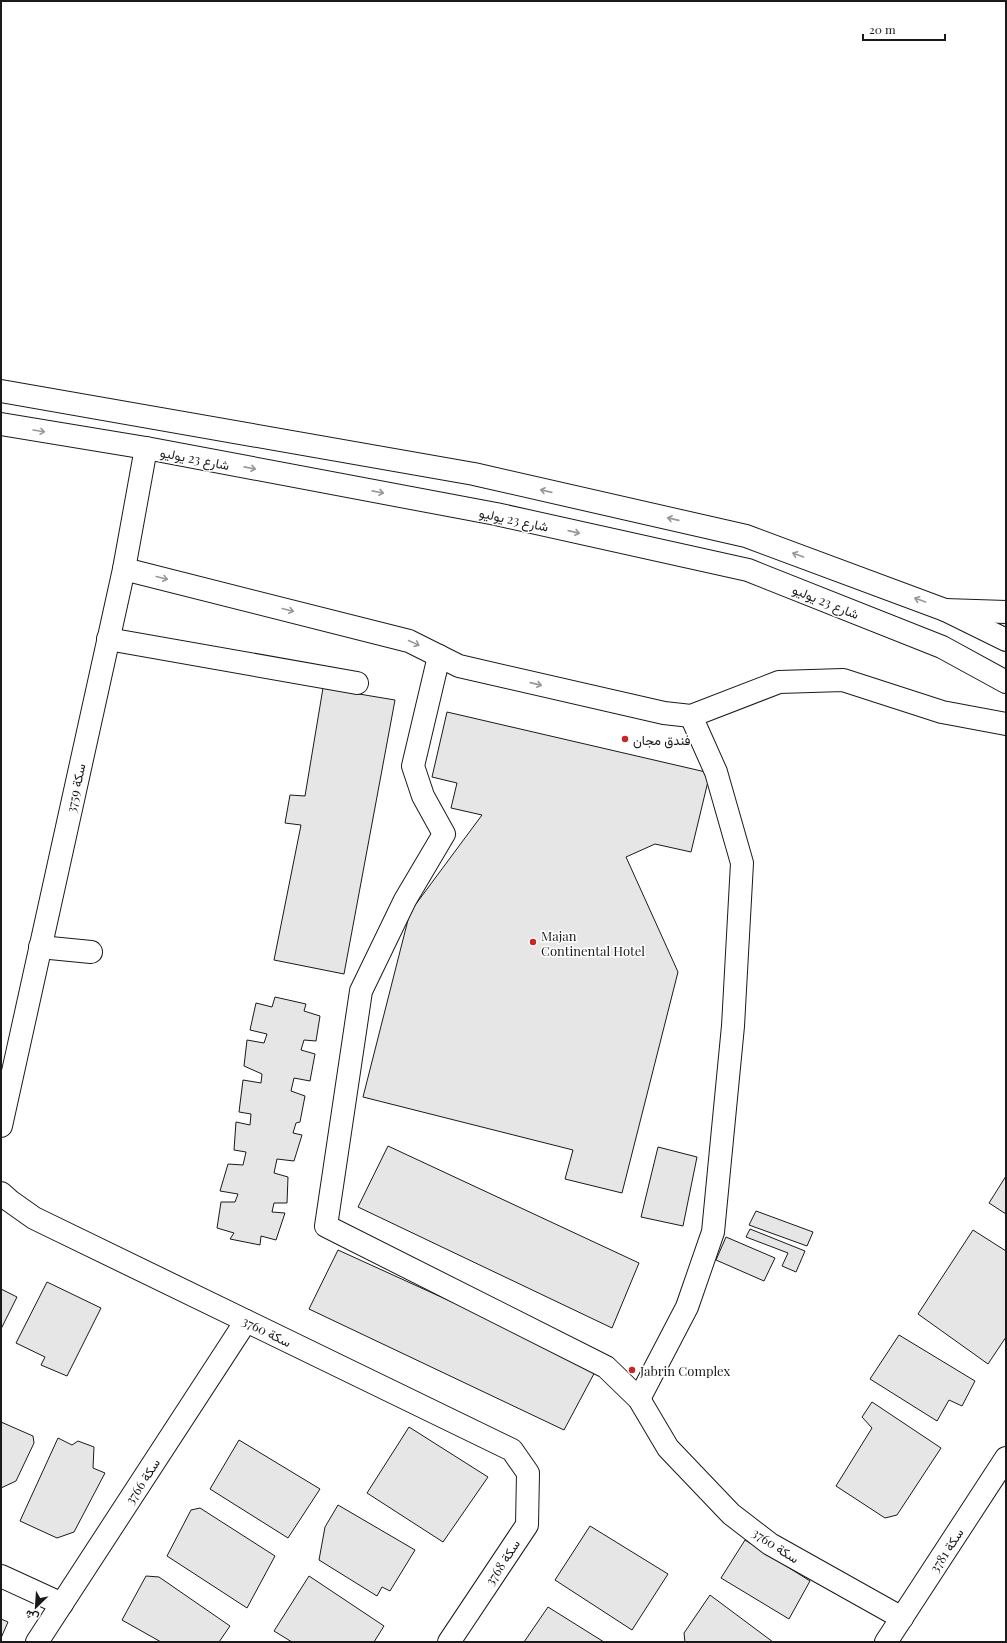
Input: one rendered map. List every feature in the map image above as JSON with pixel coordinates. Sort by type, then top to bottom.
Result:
[{"type":"street","points":[[1,391],[474,474],[746,536],[945,610],[1006,640]]},
{"type":"street","name":"شارع 23 يوليو","points":[[1,424],[146,448],[496,514],[748,570],[942,647],[1006,682]]},
{"type":"street","name":"سكة 3759","points":[[1,1126],[124,569],[146,448]]},
{"type":"street","points":[[124,569],[410,641],[459,666],[664,713],[691,716],[779,682],[843,680],[942,712],[1006,724]]},
{"type":"street","points":[[945,610],[1006,612]]},
{"type":"street","points":[[108,638],[357,683]]},
{"type":"street","name":"سكة 3760","points":[[439,656],[413,766],[423,796],[444,834],[405,900],[361,991],[326,1226],[606,1367],[639,1399],[668,1448],[731,1514],[770,1544],[902,1618]]},
{"type":"street","points":[[639,1399],[687,1307],[713,1232],[733,1026],[742,863],[716,772],[691,716]]},
{"type":"street","points":[[40,947],[91,952]]},
{"type":"street","name":"سكة 3760","points":[[1,1193],[34,1218],[512,1450],[528,1473]]},
{"type":"street","name":"سكة 3766","points":[[38,1642],[246,1321]]},
{"type":"street","name":"سكة 3781","points":[[886,1642],[1006,1458]]},
{"type":"street","name":"سكة 3768","points":[[449,1642],[527,1525],[528,1473]]},
{"type":"street","points":[[1,1576],[62,1604]]},
{"type":"building","points":[[323,688],[395,700],[344,974],[274,960],[301,825],[285,823],[290,795],[305,796]]},
{"type":"building","name":"Majan Continental Hotel","points":[[447,712],[710,773],[691,852],[655,844],[626,857],[678,972],[622,1193],[565,1179],[573,1150],[363,1097],[410,912],[482,815],[451,808],[457,783],[432,777]]},
{"type":"building","points":[[275,997],[306,1004],[304,1011],[320,1016],[316,1041],[304,1040],[301,1050],[315,1054],[310,1081],[294,1078],[291,1091],[305,1096],[300,1122],[296,1123],[293,1133],[302,1135],[294,1161],[277,1159],[274,1173],[288,1177],[287,1203],[274,1203],[272,1212],[285,1213],[276,1240],[261,1236],[260,1245],[230,1239],[234,1233],[217,1228],[221,1202],[235,1202],[238,1194],[220,1191],[228,1164],[243,1165],[246,1152],[234,1150],[236,1122],[250,1125],[251,1114],[239,1112],[243,1080],[261,1083],[262,1074],[244,1066],[247,1040],[264,1043],[267,1034],[250,1030],[256,1003],[272,1007]]},
{"type":"building","points":[[388,1146],[639,1263],[612,1328],[358,1207]]},
{"type":"building","points":[[658,1147],[697,1157],[683,1226],[641,1217]]},
{"type":"building","points":[[1006,1176],[1006,1214],[989,1203]]},
{"type":"building","points":[[756,1211],[813,1232],[807,1246],[749,1225]]},
{"type":"building","points":[[750,1229],[805,1251],[796,1272],[782,1266],[788,1253],[746,1237]]},
{"type":"building","points":[[973,1230],[1006,1251],[1006,1337],[988,1364],[918,1314]]},
{"type":"building","points":[[726,1237],[775,1258],[764,1281],[716,1260]]},
{"type":"building","points":[[338,1250],[597,1368],[564,1430],[309,1309]]},
{"type":"building","points":[[47,1282],[101,1308],[67,1376],[41,1365],[45,1357],[16,1343]]},
{"type":"building","points":[[1,1289],[17,1297],[1,1329]]},
{"type":"building","points":[[899,1335],[975,1381],[962,1406],[949,1400],[937,1421],[870,1379]]},
{"type":"building","points":[[872,1402],[941,1448],[897,1515],[885,1518],[836,1486],[872,1428],[862,1417]]},
{"type":"building","points":[[1,1422],[33,1436],[34,1443],[16,1481],[1,1488]]},
{"type":"building","points":[[409,1427],[488,1477],[443,1542],[367,1493]]},
{"type":"building","points":[[58,1438],[72,1445],[78,1441],[94,1447],[93,1468],[105,1473],[74,1532],[57,1538],[20,1521]]},
{"type":"building","points":[[239,1440],[320,1489],[288,1538],[210,1489]]},
{"type":"building","points":[[338,1505],[415,1550],[390,1591],[382,1587],[377,1596],[319,1560],[325,1527]]},
{"type":"building","points":[[200,1508],[275,1556],[247,1608],[167,1556],[191,1510]]},
{"type":"building","points":[[590,1526],[668,1574],[632,1630],[555,1580]]},
{"type":"building","points":[[745,1540],[810,1581],[789,1619],[721,1578]]},
{"type":"building","points":[[146,1576],[159,1577],[230,1626],[219,1642],[161,1642],[122,1620]]},
{"type":"building","points":[[309,1576],[384,1626],[374,1642],[292,1642],[274,1631]]},
{"type":"building","points":[[710,1595],[773,1642],[685,1642],[684,1633]]},
{"type":"building","points":[[548,1607],[604,1642],[524,1642]]},
{"type":"building","points":[[1,1619],[8,1622],[1,1638]]},
{"type":"place","name":"فندق مجان","points":[[625,739]]},
{"type":"place","name":"Majan Continental Hotel","points":[[533,942]]},
{"type":"place","name":"Jabrin Complex","points":[[632,1370]]}]
